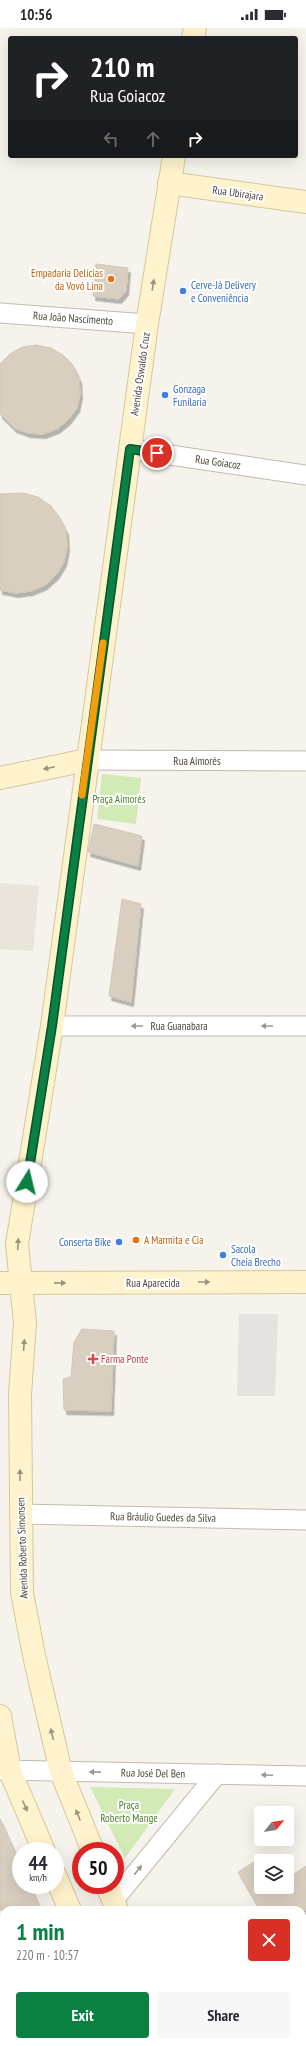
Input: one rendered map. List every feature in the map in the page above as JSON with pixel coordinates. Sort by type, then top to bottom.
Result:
[{"type":"main road","name":"Avenida Oswaldo Cruz","points":[[21,1283],[18,1244],[52,1026],[146,324],[174,158]]},
{"type":"main road","name":"Rua Ubirajara","points":[[169,183],[306,202]]},
{"type":"main road","points":[[0,778],[87,760]]},
{"type":"main road","name":"Rua Aparecida","points":[[0,1283],[306,1282]]},
{"type":"main road","name":"Avenida Roberto Simonsen","points":[[21,1283],[25,1323],[20,1394],[20,1514],[22,1593],[35,1660],[61,1772],[89,1842]]},
{"type":"main road","points":[[0,1716],[5,1770],[40,1842]]},
{"type":"main road","points":[[63,1894],[68,1906]]},
{"type":"street","name":"Rua João Nascimento","points":[[0,313],[146,324]]},
{"type":"street","name":"Rua Goiacoz","points":[[130,449],[306,475]]},
{"type":"street","name":"Rua Aimorés","points":[[87,760],[306,761]]},
{"type":"street","name":"Rua Guanabara","points":[[52,1026],[306,1026]]},
{"type":"street","name":"Rua Bráulio Guedes da Silva","points":[[20,1514],[306,1520]]},
{"type":"street","name":"Rua José Del Ben","points":[[5,1770],[306,1776]]},
{"type":"street","points":[[112,1898],[217,1774]]},
{"type":"shaded area","points":[[0,883],[39,886],[33,951],[0,949]]},
{"type":"shaded area","points":[[239,1314],[278,1314],[275,1396],[237,1396]]},
{"type":"green space","name":"Praça Aimorés","points":[[102,774],[141,778],[136,824],[97,819]]},
{"type":"green space","name":"Praça Roberto Mange","points":[[90,1787],[175,1789],[125,1858],[124,1842],[117,1842]]},
{"type":"building","name":"Empadaria Delícias da Vovó Lina","points":[[96,264],[128,268],[126,291],[119,299],[93,296]]},
{"type":"building","points":[[36,345],[51,348],[63,355],[73,365],[79,379],[80,394],[77,408],[68,420],[57,429],[43,434],[28,433],[14,428],[0,414],[0,364],[10,354],[22,347]]},
{"type":"building","points":[[23,493],[38,497],[51,506],[60,518],[66,531],[67,547],[64,562],[56,575],[45,585],[31,591],[16,593],[0,590],[0,494]]},
{"type":"building","points":[[94,824],[142,836],[138,866],[88,852]]},
{"type":"building","points":[[122,899],[141,904],[131,1002],[109,996]]},
{"type":"building","name":"Farma Ponte","points":[[82,1329],[114,1331],[111,1411],[64,1410],[63,1379],[71,1377],[74,1342]]},
{"type":"building","points":[[0,1819],[12,1846],[12,1894],[34,1894],[39,1906],[0,1906]]},
{"type":"building","points":[[254,1862],[254,1894],[294,1894],[294,1874],[306,1866],[306,1906],[258,1906],[238,1872]]},
{"type":"slow traffic","points":[[82,795],[103,643]]},
{"type":"place","name":"Empadaria Delícias da Vovó Lina","points":[[111,279]]},
{"type":"place","name":"Cerve-Já Delivery e Conveniência","points":[[183,291]]},
{"type":"place","name":"Gonzaga Funilaria","points":[[165,395]]},
{"type":"place","name":"A Marmita e Cia","points":[[136,1240]]},
{"type":"place","name":"Conserta Bike","points":[[119,1242]]},
{"type":"place","name":"Sacola Cheia Brecho","points":[[223,1255]]},
{"type":"place","name":"Farma Ponte","points":[[93,1359]]},
{"type":"route","points":[[27,1182],[52,1026],[130,449],[157,453]]}]
